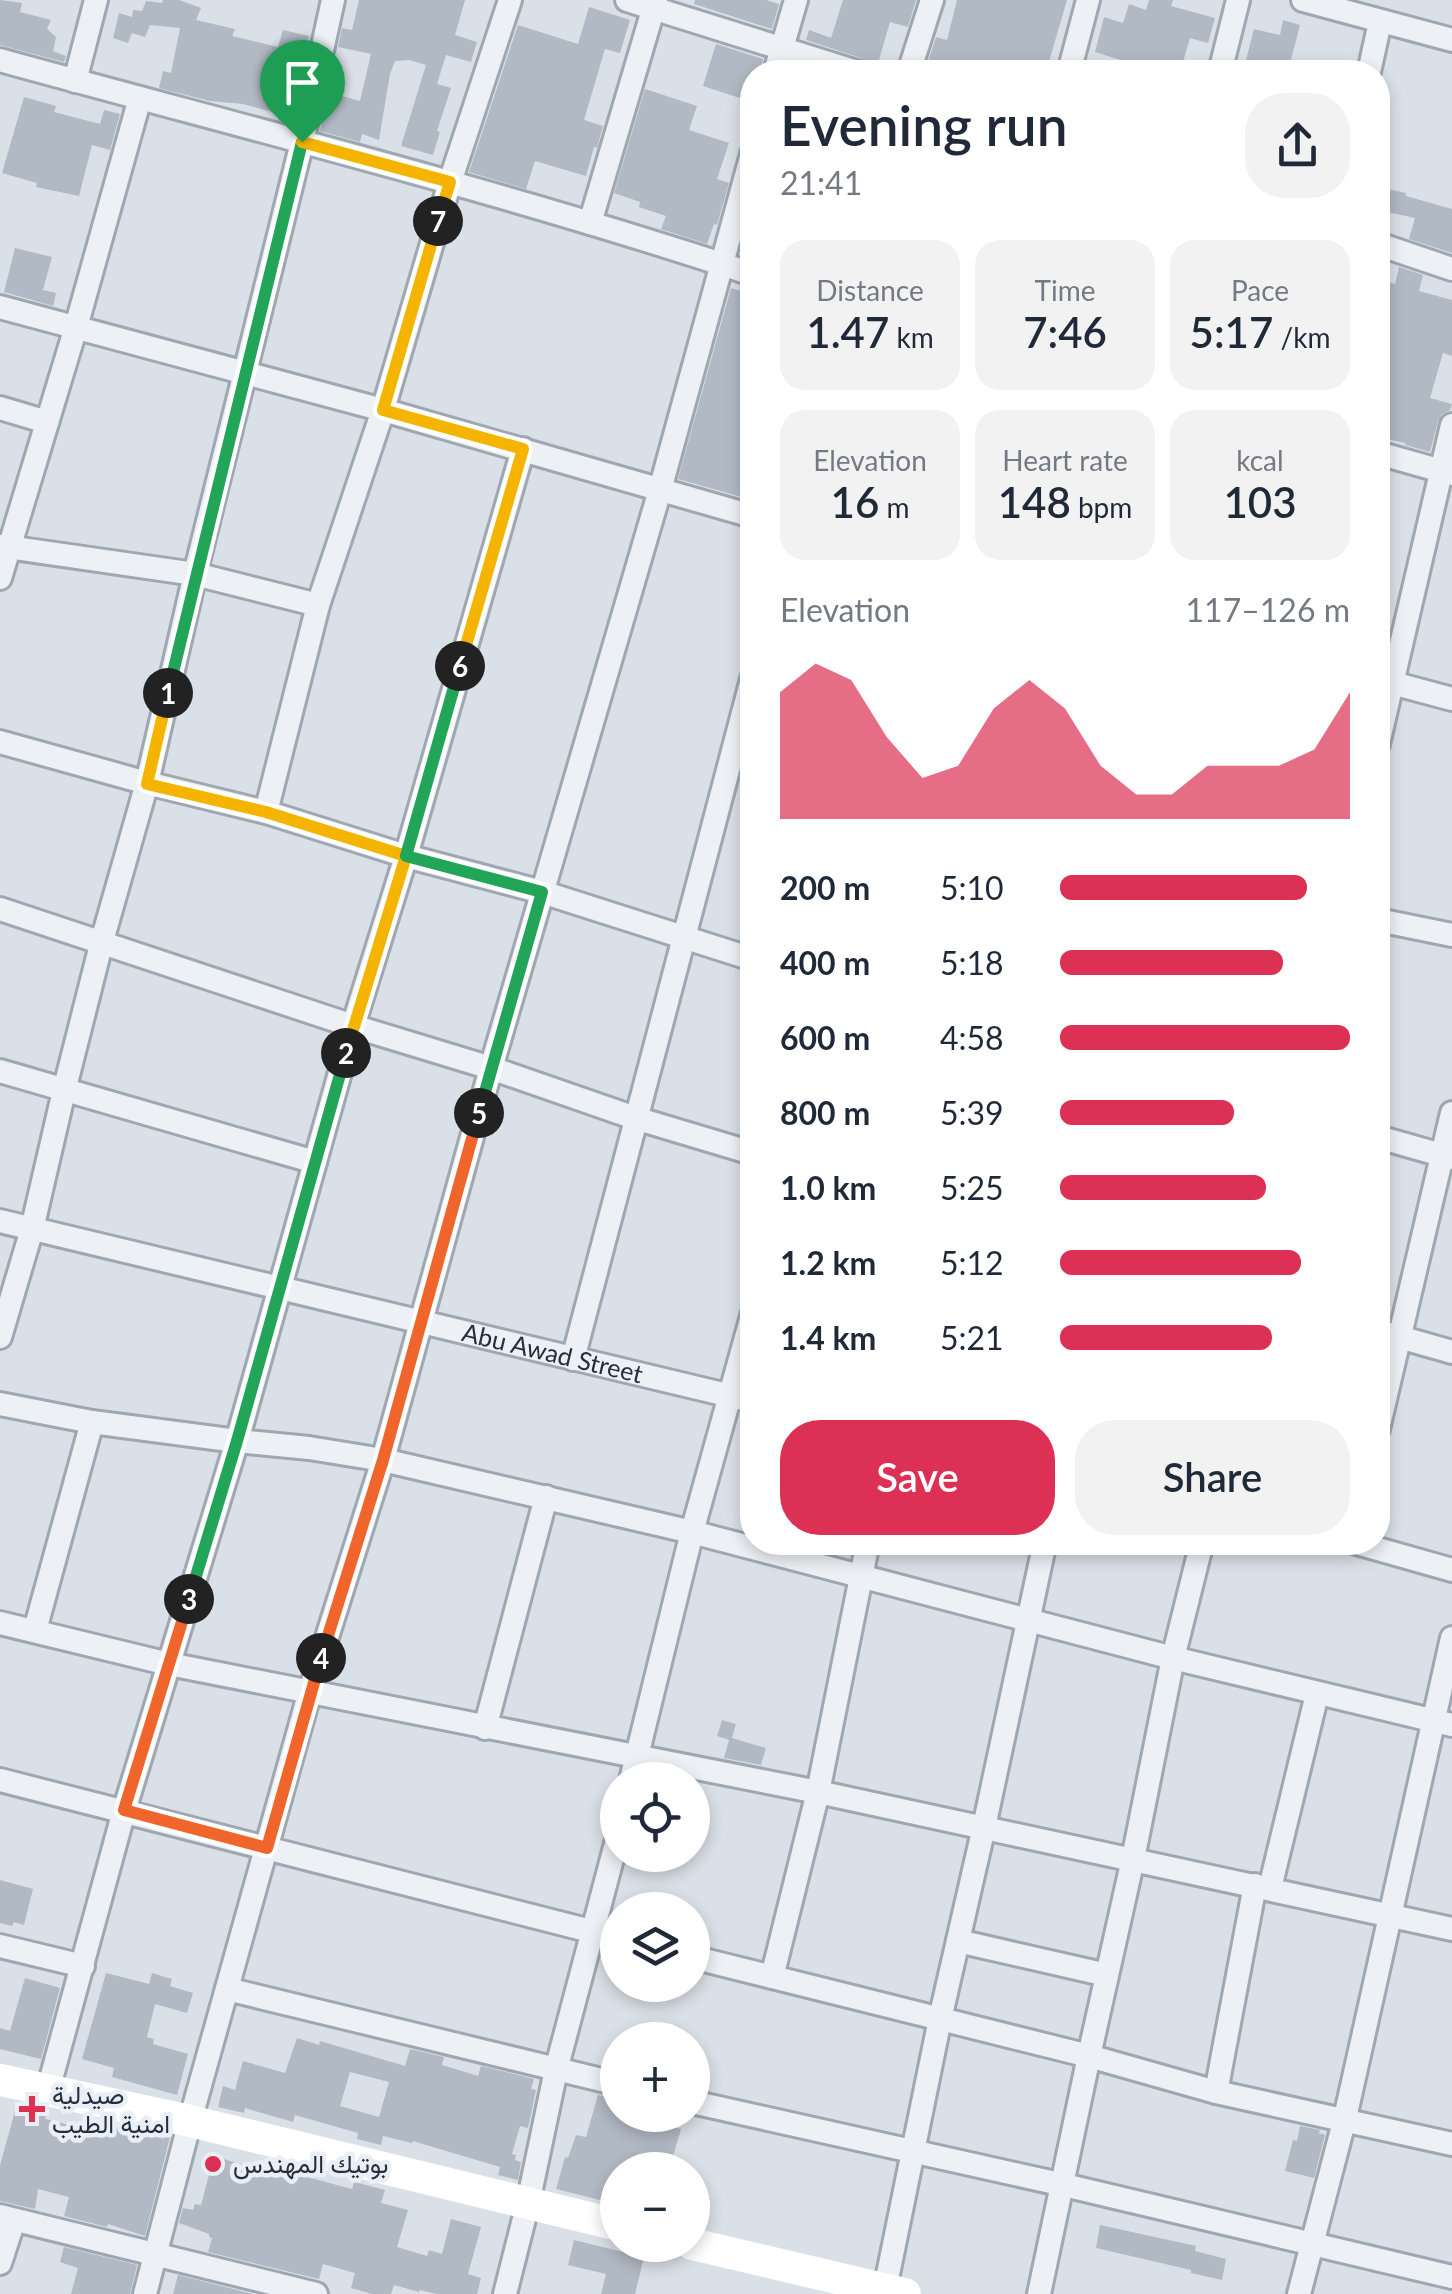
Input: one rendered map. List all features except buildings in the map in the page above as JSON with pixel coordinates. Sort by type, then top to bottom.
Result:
[{"type":"street","points":[[75,81],[96,0]]},
{"type":"street","points":[[0,1337],[32,1229],[102,941],[147,784],[302,142],[332,0]]},
{"type":"street","points":[[266,812],[318,606],[510,0]]},
{"type":"street","points":[[626,0],[655,4],[818,60]]},
{"type":"street","points":[[779,60],[796,0]]},
{"type":"street","points":[[913,60],[932,0]]},
{"type":"street","points":[[1072,60],[1088,0]]},
{"type":"street","points":[[1223,60],[1238,0]]},
{"type":"street","points":[[1303,0],[1336,4],[1380,22],[1452,40]]},
{"type":"street","points":[[590,222],[655,4]]},
{"type":"street","points":[[1372,60],[1380,22]]},
{"type":"street","points":[[0,60],[450,182],[740,270]]},
{"type":"street","points":[[0,578],[4,547],[76,327],[140,98]]},
{"type":"street","points":[[146,2294],[190,2121],[310,1692],[383,1460],[740,198]]},
{"type":"street","points":[[1390,248],[1452,269]]},
{"type":"street","points":[[0,307],[383,410],[740,513]]},
{"type":"street","points":[[0,408],[47,422]]},
{"type":"street","points":[[1390,661],[1447,473],[1452,425]]},
{"type":"street","points":[[48,2090],[124,1810],[237,1441],[353,1026],[523,449]]},
{"type":"street","points":[[1390,456],[1447,473]]},
{"type":"street","points":[[4,547],[195,574],[318,606]]},
{"type":"street","points":[[1390,683],[1452,699]]},
{"type":"street","points":[[573,1360],[740,726]]},
{"type":"street","points":[[0,742],[147,784],[266,812],[406,856],[542,892],[740,956]]},
{"type":"street","points":[[0,909],[740,1149]]},
{"type":"street","points":[[1390,922],[1452,935]]},
{"type":"street","points":[[0,1070],[315,1162]]},
{"type":"street","points":[[1390,1328],[1447,1156],[1452,1113]]},
{"type":"street","points":[[1390,1140],[1447,1156]]},
{"type":"street","name":"Abu Awad Street","points":[[0,1221],[740,1398]]},
{"type":"street","points":[[1390,1335],[1452,1352]]},
{"type":"street","points":[[636,1762],[692,1532],[740,1403]]},
{"type":"street","points":[[0,1404],[92,1422],[383,1460],[740,1545]]},
{"type":"street","points":[[35,1630],[92,1422]]},
{"type":"street","points":[[485,1728],[546,1497]]},
{"type":"street","points":[[1390,1552],[1452,1570]]},
{"type":"street","points":[[777,1555],[1172,1658],[1442,1722]]},
{"type":"street","points":[[772,1977],[818,1792],[865,1555]]},
{"type":"street","points":[[710,2248],[891,2293],[913,2152],[940,2018],[1042,1555]]},
{"type":"street","points":[[1039,2294],[1172,1658],[1199,1555]]},
{"type":"street","points":[[0,1623],[169,1664],[984,1826],[1452,1928]]},
{"type":"street","points":[[1299,2294],[1442,1722],[1452,1638]]},
{"type":"street","points":[[1216,2092],[1262,1886],[1317,1694]]},
{"type":"street","points":[[0,1780],[600,1934]]},
{"type":"street","points":[[505,2294],[556,2070],[609,1872]]},
{"type":"street","points":[[958,1941],[1107,1976]]},
{"type":"street","points":[[0,1946],[83,1966]]},
{"type":"street","points":[[710,1961],[1216,2092],[1452,2144]]},
{"type":"street","points":[[227,1989],[600,2080]]},
{"type":"street","points":[[0,2080],[190,2121],[600,2221]]},
{"type":"street","points":[[710,2106],[1452,2276]]},
{"type":"street","points":[[0,2263],[7,2218],[316,2294]]},
{"type":"place","name":"صيدلية امنية الطيب","points":[[32,2109]]},
{"type":"place","name":"بوتيك المهندس","points":[[213,2164]]},
{"type":"route","points":[[302,142],[147,784],[266,812],[406,856],[353,1026],[237,1441],[124,1810],[267,1848],[310,1692],[383,1460],[542,892],[406,856],[523,449],[383,410],[450,182],[302,142]]}]
